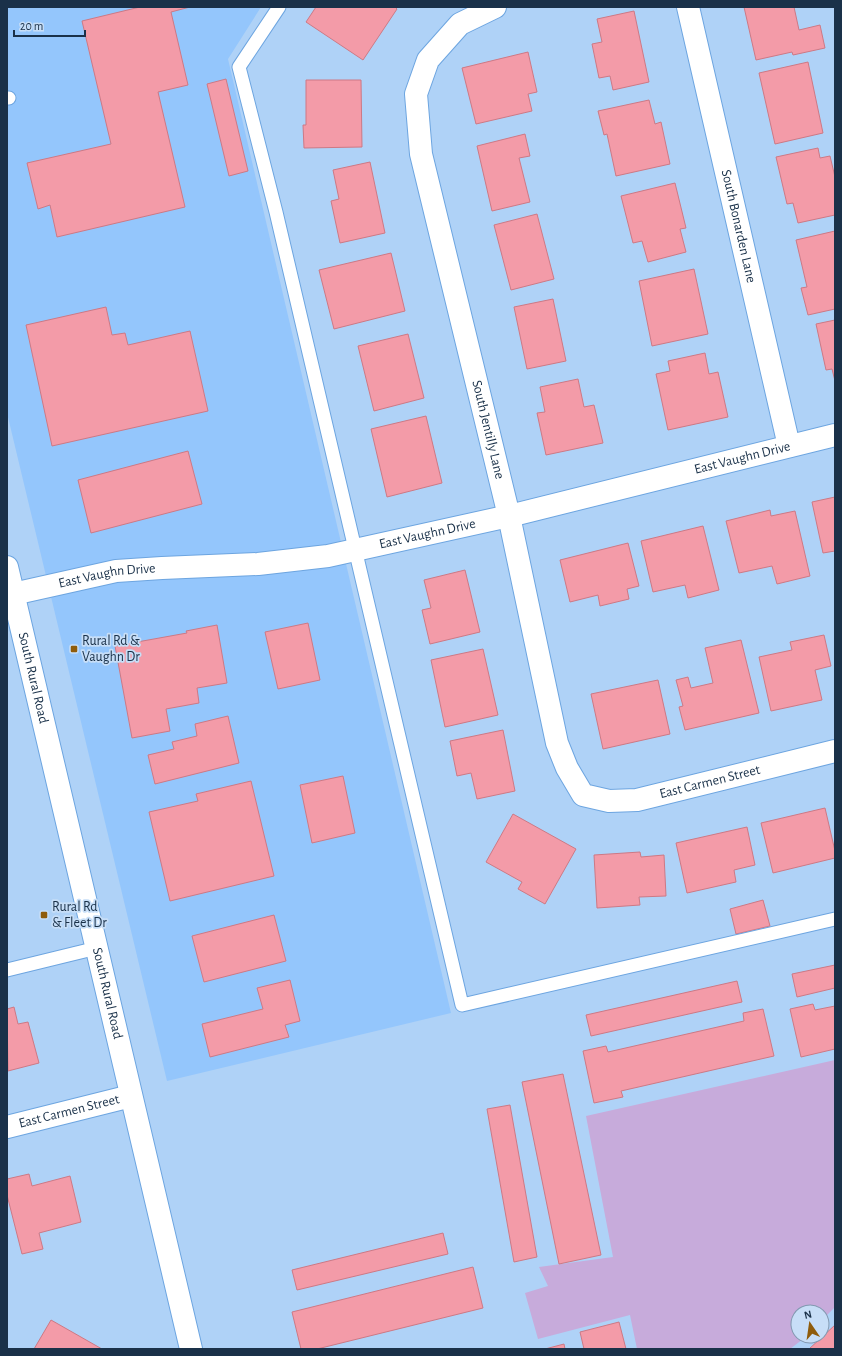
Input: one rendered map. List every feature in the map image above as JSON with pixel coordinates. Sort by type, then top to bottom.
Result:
[{"type":"street","name":"South Jentilly Lane","points":[[495,7],[460,24],[428,60],[416,94],[421,154],[509,516],[557,743],[567,768],[583,795]]},
{"type":"street","name":"South Bonarden Lane","points":[[688,7],[789,446]]},
{"type":"street","name":"East Vaughn Drive","points":[[13,594],[116,571],[258,564],[328,556],[509,516],[835,435]]},
{"type":"street","name":"South Rural Road","points":[[7,567],[191,1349]]},
{"type":"street","name":"East Carmen Street","points":[[583,795],[609,801],[637,800],[835,751]]},
{"type":"street","name":"East Carmen Street","points":[[7,1127],[131,1096]]},
{"type":"lane","points":[[279,7],[240,67],[276,212],[462,1005],[835,919]]},
{"type":"lane","points":[[7,970],[97,948]]},
{"type":"shaded area","points":[[7,7],[261,7],[228,59],[451,1013],[167,1081],[7,413]]},
{"type":"shaded area","points":[[835,1060],[835,1307],[830,1312],[830,1304],[790,1304],[790,1344],[797,1344],[790,1349],[637,1349],[630,1315],[538,1339],[525,1293],[548,1286],[539,1267],[613,1257],[586,1116]]},
{"type":"building","points":[[140,7],[190,7],[171,12],[188,85],[158,92],[185,207],[57,237],[50,205],[38,209],[27,163],[111,144],[82,21]]},
{"type":"building","points":[[316,7],[395,7],[397,9],[363,60],[306,22]]},
{"type":"building","points":[[744,7],[794,7],[799,30],[820,25],[825,48],[793,55],[792,52],[756,60]]},
{"type":"building","points":[[634,11],[649,82],[613,90],[610,76],[599,78],[592,44],[602,42],[597,19]]},
{"type":"building","points":[[528,52],[537,92],[528,94],[532,111],[476,124],[462,68]]},
{"type":"building","points":[[808,62],[823,133],[775,144],[759,73]]},
{"type":"building","points":[[226,79],[248,171],[229,176],[207,84]]},
{"type":"building","points":[[306,80],[361,80],[362,147],[304,148],[303,125],[306,125]]},
{"type":"building","points":[[649,100],[655,124],[661,122],[670,164],[616,176],[607,134],[604,135],[598,111]]},
{"type":"building","points":[[525,134],[530,156],[519,158],[530,202],[492,211],[477,146]]},
{"type":"building","points":[[818,148],[820,158],[830,156],[835,177],[835,215],[798,223],[793,203],[787,204],[776,157]]},
{"type":"building","points":[[370,162],[385,233],[340,243],[331,201],[339,199],[333,170]]},
{"type":"building","points":[[675,183],[686,228],[680,229],[686,252],[648,262],[642,241],[633,243],[621,196]]},
{"type":"building","points":[[537,214],[554,279],[511,290],[494,225]]},
{"type":"building","points":[[835,231],[835,309],[808,315],[801,288],[807,287],[796,240]]},
{"type":"building","points":[[391,253],[405,311],[334,329],[319,270]]},
{"type":"building","points":[[694,269],[708,334],[652,346],[639,281]]},
{"type":"building","points":[[553,299],[566,361],[527,369],[514,307]]},
{"type":"building","points":[[106,307],[112,335],[125,333],[128,345],[190,331],[208,411],[52,446],[26,325]]},
{"type":"building","points":[[835,320],[835,381],[832,369],[826,370],[816,324]]},
{"type":"building","points":[[408,334],[424,398],[374,411],[358,346]]},
{"type":"building","points":[[705,353],[709,374],[718,372],[728,417],[668,430],[656,374],[670,371],[668,361]]},
{"type":"building","points":[[578,379],[584,407],[594,405],[603,443],[546,455],[537,413],[545,412],[540,387]]},
{"type":"building","points":[[426,416],[442,483],[387,497],[371,429]]},
{"type":"building","points":[[188,451],[202,504],[91,533],[78,480]]},
{"type":"building","points":[[835,497],[835,551],[823,553],[812,502]]},
{"type":"building","points":[[770,510],[771,516],[795,511],[810,576],[777,584],[772,566],[739,573],[726,521]]},
{"type":"building","points":[[703,526],[719,590],[688,598],[685,585],[653,592],[641,541]]},
{"type":"building","points":[[628,543],[639,586],[627,589],[629,599],[600,606],[598,595],[570,602],[560,560]]},
{"type":"building","points":[[465,570],[480,632],[430,644],[422,610],[431,608],[424,580]]},
{"type":"building","points":[[308,623],[320,680],[278,689],[265,632]]},
{"type":"building","points":[[217,625],[227,683],[197,688],[199,703],[166,709],[170,731],[132,738],[115,646],[187,633],[186,631]]},
{"type":"building","points":[[824,635],[831,666],[815,670],[822,700],[771,711],[759,657],[792,650],[790,642]]},
{"type":"building","points":[[741,640],[759,713],[685,730],[679,707],[683,706],[676,680],[688,677],[691,688],[713,683],[705,648]]},
{"type":"building","points":[[483,649],[498,715],[445,727],[431,660]]},
{"type":"building","points":[[658,680],[670,734],[603,749],[591,694]]},
{"type":"building","points":[[228,716],[239,763],[155,784],[148,755],[174,749],[172,742],[197,736],[195,724]]},
{"type":"building","points":[[503,730],[515,791],[477,799],[471,773],[457,776],[450,741]]},
{"type":"building","points":[[343,776],[355,833],[312,843],[300,785]]},
{"type":"building","points":[[251,781],[274,876],[170,901],[149,812],[198,801],[196,794]]},
{"type":"building","points":[[825,808],[835,851],[835,858],[773,873],[761,823]]},
{"type":"building","points":[[513,814],[576,849],[545,904],[518,889],[522,882],[486,862]]},
{"type":"building","points":[[747,827],[755,865],[734,870],[736,882],[687,893],[676,843]]},
{"type":"building","points":[[640,852],[641,857],[664,855],[666,896],[639,897],[640,905],[597,908],[594,855]]},
{"type":"building","points":[[763,900],[770,926],[736,934],[730,909]]},
{"type":"building","points":[[274,915],[286,961],[204,982],[192,936]]},
{"type":"building","points":[[835,965],[835,988],[797,997],[792,974]]},
{"type":"building","points":[[290,980],[300,1021],[285,1025],[289,1037],[210,1057],[202,1024],[263,1009],[257,988]]},
{"type":"building","points":[[737,981],[742,1002],[591,1036],[586,1015]]},
{"type":"building","points":[[813,1004],[815,1010],[835,1006],[835,1049],[801,1057],[790,1009]]},
{"type":"building","points":[[14,1007],[18,1024],[28,1022],[39,1063],[8,1071],[7,1009]]},
{"type":"building","points":[[763,1009],[774,1056],[621,1091],[623,1097],[594,1103],[583,1051],[606,1046],[608,1052],[744,1021],[743,1013]]},
{"type":"building","points":[[563,1074],[601,1255],[559,1264],[522,1082]]},
{"type":"building","points":[[510,1105],[537,1257],[514,1262],[487,1109]]},
{"type":"building","points":[[29,1174],[32,1186],[70,1176],[81,1222],[39,1233],[43,1249],[22,1254],[7,1195],[7,1179]]},
{"type":"building","points":[[443,1233],[448,1254],[297,1290],[292,1270]]},
{"type":"building","points":[[473,1267],[483,1308],[317,1349],[301,1349],[292,1312]]},
{"type":"building","points":[[51,1320],[102,1349],[34,1349]]},
{"type":"building","points":[[619,1322],[626,1349],[584,1349],[580,1332]]},
{"type":"building","points":[[835,1325],[835,1349],[809,1349],[814,1344],[830,1344],[830,1330]]},
{"type":"building","points":[[564,1344],[565,1349],[545,1349]]},
{"type":"place","name":"Rural Rd & Vaughn Dr","points":[[74,649]]},
{"type":"place","name":"Rural Rd & Fleet Dr","points":[[44,915]]}]
